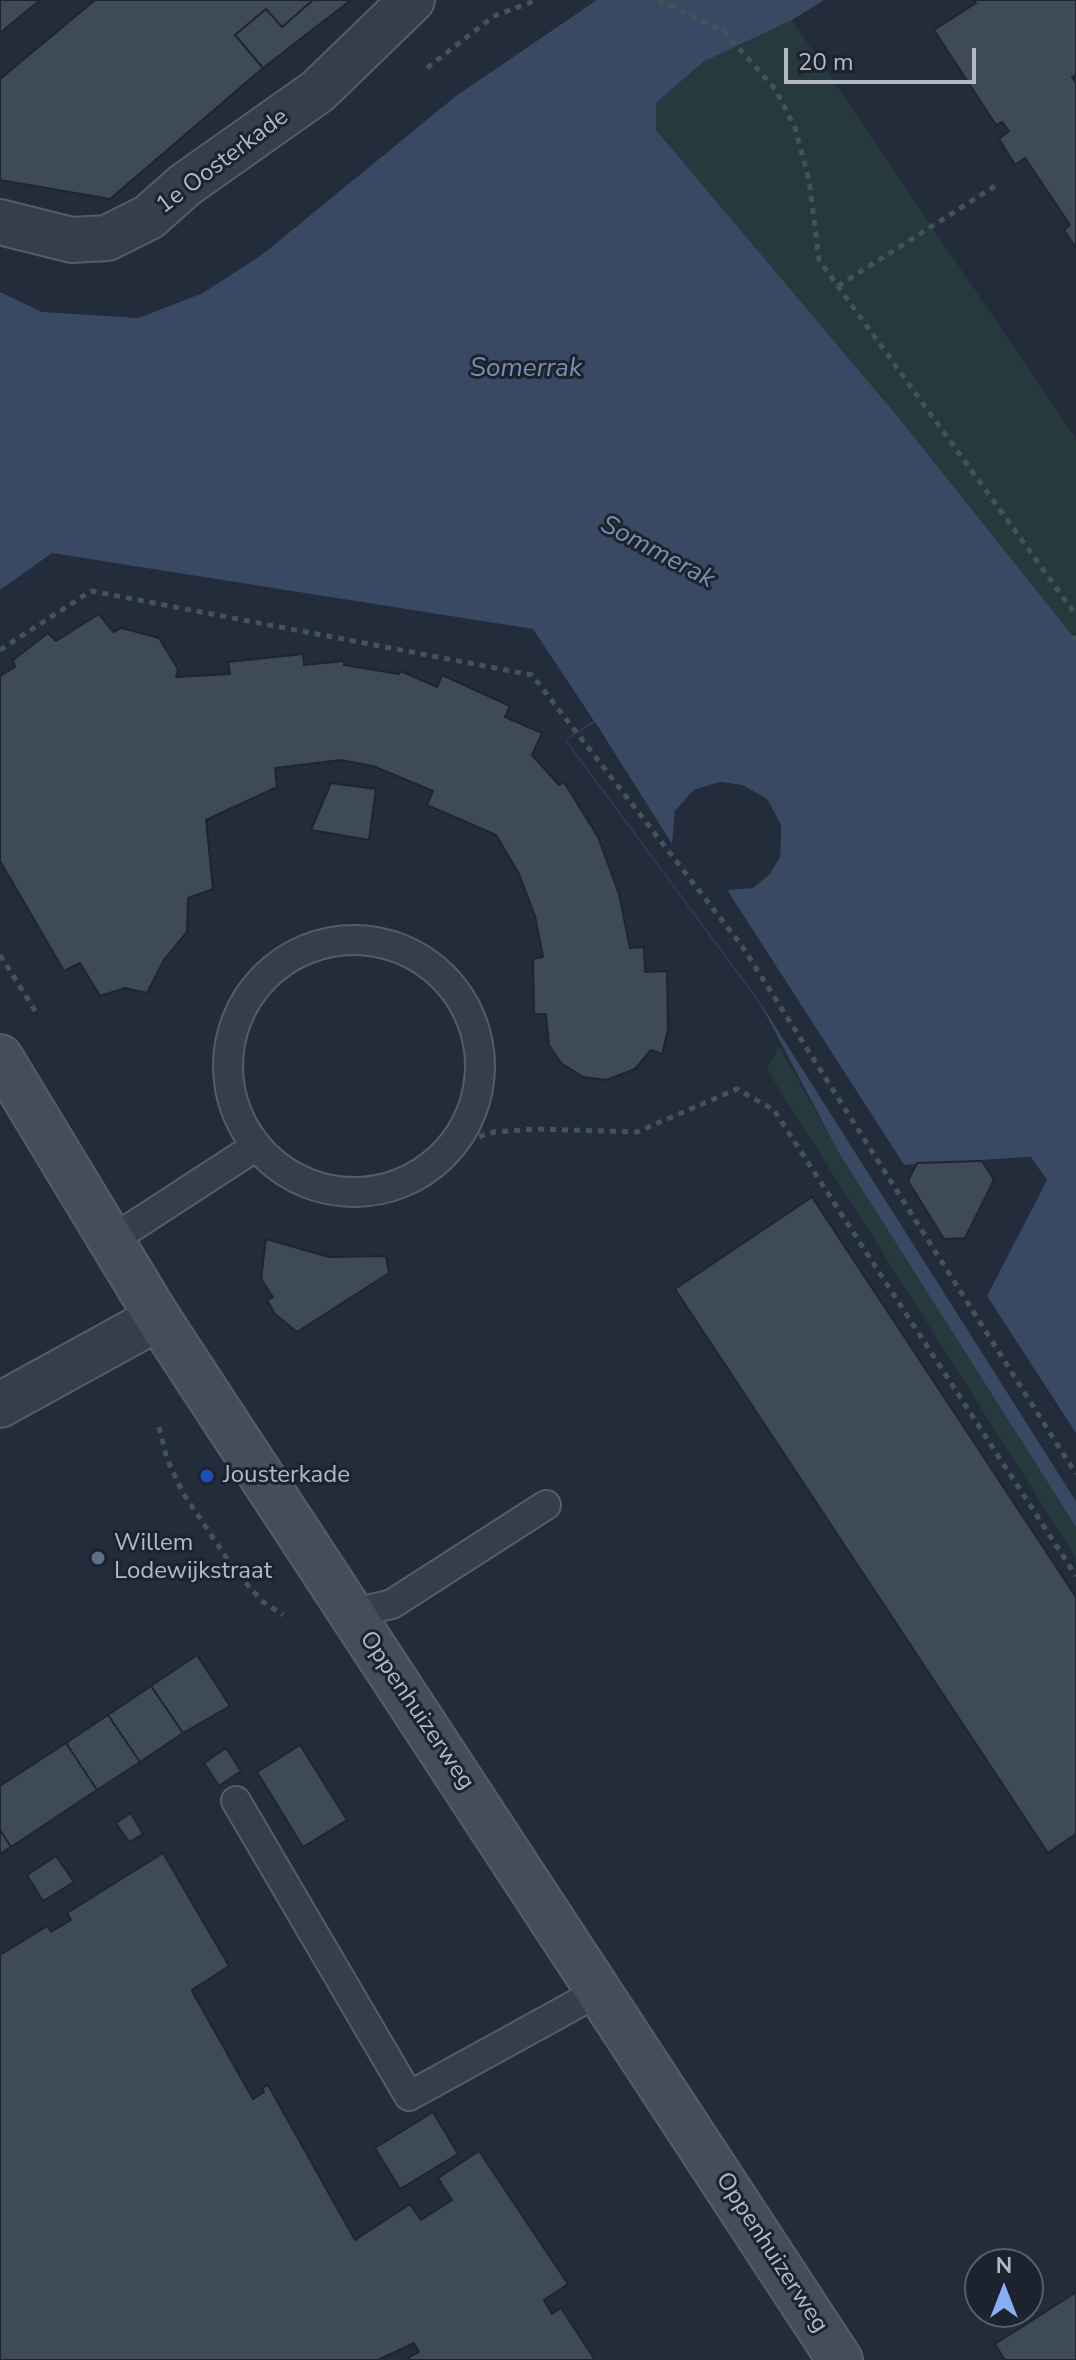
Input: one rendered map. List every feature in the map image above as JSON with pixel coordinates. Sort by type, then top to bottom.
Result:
[{"type":"main road","name":"Oppenhuizerweg","points":[[0,1057],[158,1318],[840,2360]]},
{"type":"street","name":"1e Oosterkade","points":[[0,222],[72,240],[107,238],[149,217],[185,185],[318,91],[412,0]]},
{"type":"street","points":[[0,1405],[158,1318]]},
{"type":"lane","points":[[340,939],[391,944],[438,971],[465,1004],[481,1060],[474,1109],[456,1144],[422,1174],[371,1192],[330,1191],[281,1172],[255,1147],[229,1095],[229,1036],[257,982],[288,956],[340,939]]},
{"type":"lane","points":[[112,1240],[255,1147]]},
{"type":"lane","points":[[351,1614],[392,1604],[546,1505]]},
{"type":"lane","points":[[236,1801],[409,2096],[600,1991]]},
{"type":"path","points":[[419,75],[494,16],[537,0]]},
{"type":"path","points":[[658,0],[724,31],[775,89],[795,128],[809,180],[819,260],[1076,615]]},
{"type":"path","points":[[838,286],[995,186]]},
{"type":"path","points":[[0,650],[91,591],[532,675],[742,946],[1076,1474]]},
{"type":"path","points":[[456,1144],[494,1132],[537,1129],[637,1132],[737,1089],[774,1110],[1076,1576]]},
{"type":"shaded area","points":[[792,20],[1076,439],[1076,633],[1073,636],[898,417],[656,130],[656,103],[703,62]]},
{"type":"shaded area","points":[[779,1046],[839,1153],[1076,1527],[1076,1558],[767,1070]]},
{"type":"water","name":"Somerrak","points":[[597,0],[824,0],[792,20],[703,62],[656,103],[656,130],[898,417],[1076,640],[1076,1433],[987,1296],[1046,1180],[1031,1157],[904,1165],[727,890],[753,887],[780,857],[781,825],[767,799],[742,785],[720,782],[694,790],[675,811],[673,846],[595,722],[567,740],[760,1002],[1076,1501],[1076,1527],[839,1153],[761,1005],[565,740],[594,721],[533,629],[52,553],[0,590],[0,292],[42,312],[139,318],[203,293],[263,254],[456,96]]},
{"type":"pier","points":[[595,722],[672,844],[675,811],[694,790],[720,782],[742,785],[767,799],[781,825],[780,857],[769,875],[753,888],[727,890],[904,1165],[1031,1157],[1047,1180],[987,1296],[1076,1437],[983,1296],[1042,1180],[1029,1161],[902,1168],[723,891],[726,886],[752,884],[766,872],[776,855],[777,826],[764,802],[741,789],[720,786],[696,794],[678,813],[677,846],[672,850],[593,728],[572,741],[764,1000],[1076,1494],[1076,1501],[760,1002],[566,740]]},
{"type":"building","points":[[0,0],[40,0],[0,33]]},
{"type":"building","points":[[95,0],[313,0],[282,27],[266,9],[235,35],[263,68],[110,199],[0,180],[0,79]]},
{"type":"building","points":[[313,0],[351,0],[263,68],[235,35],[266,9],[282,27]]},
{"type":"building","points":[[974,0],[1076,0],[1076,75],[1072,77],[1076,83],[1076,248],[1064,230],[1070,225],[1025,158],[1015,165],[999,139],[1009,131],[1002,122],[996,125],[934,30],[976,3]]},
{"type":"building","points":[[99,614],[113,632],[122,628],[159,638],[178,669],[176,677],[230,674],[228,662],[303,654],[304,665],[344,661],[344,665],[399,674],[401,671],[437,687],[442,675],[510,706],[505,717],[542,733],[532,755],[559,785],[564,782],[598,837],[619,894],[630,948],[644,947],[645,972],[667,971],[668,1030],[662,1054],[651,1050],[635,1069],[606,1080],[583,1077],[561,1063],[549,1045],[546,1014],[534,1014],[533,959],[543,957],[535,916],[519,874],[496,835],[427,805],[433,791],[373,766],[341,760],[275,768],[277,787],[206,820],[213,889],[188,898],[187,932],[164,960],[147,993],[125,988],[100,996],[80,963],[64,971],[0,861],[0,676],[15,667],[13,660],[48,633],[56,641]]},
{"type":"building","points":[[331,783],[376,789],[369,840],[311,830]]},
{"type":"building","points":[[982,1161],[994,1180],[965,1238],[944,1239],[908,1181],[917,1163]]},
{"type":"building","points":[[812,1197],[1076,1597],[1076,1834],[1048,1853],[675,1289]]},
{"type":"building","points":[[266,1239],[329,1257],[386,1256],[389,1273],[297,1332],[275,1314],[267,1300],[273,1297],[261,1279]]},
{"type":"building","points":[[197,1655],[230,1706],[183,1733],[151,1686]]},
{"type":"building","points":[[151,1686],[183,1733],[140,1762],[108,1715]]},
{"type":"building","points":[[108,1715],[140,1762],[97,1790],[66,1743]]},
{"type":"building","points":[[66,1743],[97,1790],[11,1847],[0,1830],[0,1786]]},
{"type":"building","points":[[300,1745],[347,1820],[303,1847],[257,1772]]},
{"type":"building","points":[[226,1748],[241,1771],[219,1786],[204,1763]]},
{"type":"building","points":[[131,1813],[143,1834],[129,1842],[116,1823]]},
{"type":"building","points":[[0,1830],[11,1847],[0,1854]]},
{"type":"building","points":[[163,1853],[229,1966],[192,1990],[193,1993],[253,2099],[268,2085],[355,2240],[410,2204],[421,2220],[452,2200],[438,2178],[479,2151],[568,2284],[544,2300],[552,2314],[561,2308],[595,2360],[410,2360],[409,2357],[419,2352],[414,2343],[378,2360],[0,2360],[0,1955],[47,1926],[51,1932],[71,1920],[67,1913]]},
{"type":"building","points":[[56,1856],[74,1882],[43,1901],[27,1875]]},
{"type":"building","points":[[433,2112],[458,2154],[400,2189],[375,2148]]},
{"type":"building","points":[[1076,2292],[1076,2360],[1005,2360],[995,2344],[1020,2328],[1044,2328],[1044,2313]]},
{"type":"place","name":"Jousterkade","points":[[207,1476]]},
{"type":"place","name":"Willem Lodewijkstraat","points":[[98,1558]]},
{"type":"water label","name":"Sommerak","points":[[657,553]]}]
